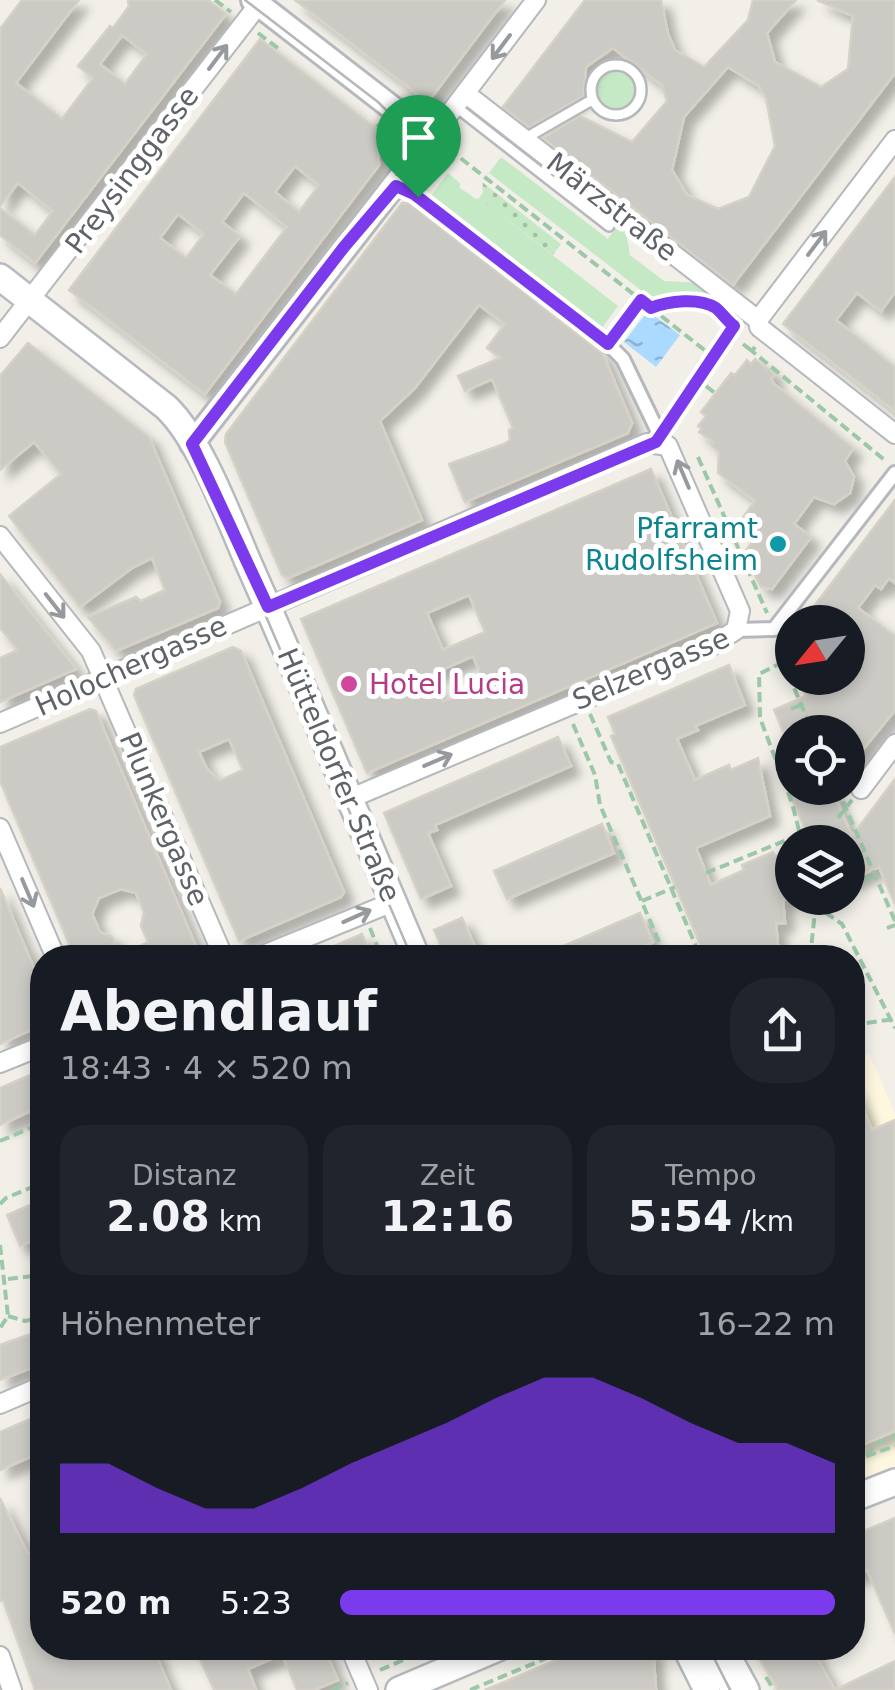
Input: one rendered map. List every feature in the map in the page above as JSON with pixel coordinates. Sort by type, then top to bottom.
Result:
[{"type":"main road","name":"Hütteldorfer Straße","points":[[0,278],[166,407],[181,424],[268,607],[349,799],[383,905],[409,945]]},
{"type":"main road","points":[[865,1493],[895,1482]]},
{"type":"main road","points":[[399,1690],[470,1660]]},
{"type":"main road","points":[[692,1660],[708,1690]]},
{"type":"main road","points":[[730,1660],[746,1690]]},
{"type":"street","points":[[192,444],[344,247],[393,175],[440,143],[460,100],[536,0]]},
{"type":"street","points":[[254,7],[440,143]]},
{"type":"street","name":"Preysinggasse","points":[[0,338],[254,7]]},
{"type":"street","name":"Märzstraße","points":[[460,100],[524,139],[758,320],[759,327],[895,434]]},
{"type":"street","points":[[758,320],[895,140]]},
{"type":"street","points":[[393,175],[623,359],[655,440],[668,446],[682,472],[740,611],[736,630]]},
{"type":"street","name":"Holochergasse","points":[[0,723],[655,440]]},
{"type":"street","points":[[774,629],[895,471]]},
{"type":"street","name":"Plunkergasse","points":[[0,536],[91,651],[218,945]]},
{"type":"street","name":"Selzergasse","points":[[349,799],[713,645],[736,630],[774,629]]},
{"type":"street","points":[[865,783],[895,744]]},
{"type":"street","points":[[0,828],[50,945]]},
{"type":"street","points":[[287,945],[383,905]]},
{"type":"street","points":[[0,1063],[30,1051]]},
{"type":"street","points":[[0,1404],[30,1391]]},
{"type":"street","points":[[0,1656],[12,1690]]},
{"type":"street","points":[[355,1660],[365,1684]]},
{"type":"lane","points":[[615,65],[630,67],[640,81],[639,103],[630,112],[608,115],[590,101],[591,84],[603,69],[615,65]]},
{"type":"lane","points":[[460,100],[608,226]]},
{"type":"lane","points":[[524,139],[590,101]]},
{"type":"lane","points":[[710,1660],[724,1690]]},
{"type":"path","points":[[215,0],[254,7],[288,55]]},
{"type":"path","points":[[374,121],[383,131],[393,175]]},
{"type":"path","points":[[440,143],[712,356]]},
{"type":"path","points":[[608,344],[641,300]]},
{"type":"path","points":[[651,308],[677,302],[716,308]]},
{"type":"path","points":[[727,320],[740,330],[735,336]]},
{"type":"path","points":[[655,440],[734,326]]},
{"type":"path","points":[[743,344],[895,471]]},
{"type":"path","points":[[752,350],[757,344]]},
{"type":"path","points":[[706,386],[716,394]]},
{"type":"path","points":[[698,458],[774,629]]},
{"type":"path","points":[[705,485],[712,488]]},
{"type":"path","points":[[775,666],[759,674],[760,718],[798,825]]},
{"type":"path","points":[[797,695],[805,715]]},
{"type":"path","points":[[574,702],[611,762],[618,764],[696,945]]},
{"type":"path","points":[[574,702],[600,804],[661,945]]},
{"type":"path","points":[[791,709],[801,705]]},
{"type":"path","points":[[844,805],[895,923],[887,928]]},
{"type":"path","points":[[838,818],[849,805]]},
{"type":"path","points":[[706,873],[775,845]]},
{"type":"path","points":[[865,880],[875,876]]},
{"type":"path","points":[[642,901],[673,887]]},
{"type":"path","points":[[377,945],[370,929],[383,905]]},
{"type":"path","points":[[811,945],[812,915]]},
{"type":"path","points":[[831,915],[842,924],[853,945]]},
{"type":"path","points":[[865,967],[895,1028]]},
{"type":"path","points":[[865,1023],[893,1019]]},
{"type":"path","points":[[0,1141],[30,1127]]},
{"type":"path","points":[[0,1204],[30,1190]]},
{"type":"path","points":[[0,1245],[8,1316],[0,1328]]},
{"type":"path","points":[[6,1279],[30,1276]]},
{"type":"path","points":[[8,1316],[30,1320]]},
{"type":"path","points":[[867,1456],[874,1444],[895,1435]]},
{"type":"path","points":[[867,1456],[893,1445]]},
{"type":"path","points":[[365,1684],[408,1660]]},
{"type":"path","points":[[470,1690],[536,1660]]},
{"type":"shaded area","points":[[869,1054],[895,1113],[895,1473],[865,1486],[865,1056]]},
{"type":"green space","points":[[616,71],[630,77],[636,91],[630,105],[616,111],[602,105],[596,91],[602,77]]},
{"type":"green space","points":[[501,157],[608,239],[620,222],[625,226],[630,255],[664,281],[699,283],[720,302],[676,297],[655,301],[489,173]]},
{"type":"green space","points":[[448,173],[460,183],[460,188],[479,198],[618,306],[601,329],[430,197]]},
{"type":"green space","points":[[482,182],[561,244],[553,255],[479,198],[483,193]]},
{"type":"water","points":[[648,311],[680,335],[656,367],[624,342]]},
{"type":"building","points":[[22,0],[79,0],[16,83],[62,119],[93,78],[78,66],[110,26],[113,28],[129,6],[128,0],[208,0],[226,14],[35,263],[0,235],[0,208],[35,235],[53,211],[18,183],[0,206],[0,29]],"holes":[[[122,35],[147,54],[125,84],[100,64]]]},
{"type":"building","points":[[295,0],[505,0],[428,102]]},
{"type":"building","points":[[585,0],[661,0],[675,50],[704,67],[748,20],[753,0],[796,0],[767,33],[775,62],[821,87],[848,69],[853,16],[817,0],[895,0],[895,73],[733,285],[543,138],[580,116],[632,142],[667,101],[662,85],[613,48],[586,67],[583,96],[529,127],[503,107]],"holes":[[[728,67],[759,86],[766,98],[775,146],[749,197],[718,209],[687,195],[672,170],[684,117]]]},
{"type":"building","points":[[260,39],[377,129],[379,165],[205,394],[69,290]],"holes":[[[295,166],[319,185],[299,212],[275,192]],[[244,193],[287,227],[236,294],[210,275],[240,236],[222,222]],[[178,214],[204,234],[186,258],[160,238]]]},
{"type":"building","points":[[895,177],[895,292],[881,311],[857,293],[836,320],[895,367],[895,411],[783,324]]},
{"type":"building","points":[[402,203],[409,203],[603,354],[632,423],[628,433],[465,502],[449,464],[504,444],[510,440],[509,430],[513,428],[492,379],[465,391],[458,376],[500,358],[487,348],[505,324],[479,305],[415,388],[380,421],[422,520],[288,578],[282,575],[225,442],[226,434]]},
{"type":"building","points":[[28,343],[149,437],[220,602],[218,608],[116,651],[88,617],[165,590],[152,558],[80,607],[9,516],[61,474],[34,442],[0,470],[0,376]]},
{"type":"building","points":[[755,359],[775,374],[771,379],[774,384],[853,448],[845,461],[854,477],[850,493],[834,504],[814,497],[794,524],[811,537],[772,589],[761,587],[744,553],[755,538],[738,524],[755,501],[718,473],[719,452],[698,426],[706,416],[701,412],[731,373],[735,375],[747,360],[751,364]]},
{"type":"building","points":[[651,469],[717,623],[367,773],[301,619]],"holes":[[[469,595],[485,632],[443,650],[427,613]],[[473,656],[485,684],[443,702],[430,675]]]},
{"type":"building","points":[[895,500],[895,583],[889,578],[881,589],[875,585],[860,605],[815,605]]},
{"type":"building","points":[[0,574],[76,669],[0,702],[0,658],[18,650],[0,628]]},
{"type":"building","points":[[865,613],[895,636],[895,710],[865,747],[865,715],[776,715],[774,710],[806,696],[865,695]]},
{"type":"building","points":[[233,647],[241,651],[344,892],[341,897],[239,941],[134,695],[136,689]],"holes":[[[229,739],[243,770],[219,781],[207,769],[199,752]]]},
{"type":"building","points":[[729,665],[745,705],[695,726],[698,730],[677,739],[695,780],[758,758],[770,816],[696,848],[711,885],[744,870],[742,865],[773,852],[775,915],[784,915],[785,923],[776,923],[778,945],[700,945],[611,736],[615,734],[608,717]]},
{"type":"building","points":[[90,709],[96,711],[195,945],[142,945],[148,942],[141,926],[144,912],[136,893],[121,889],[99,898],[92,914],[100,932],[112,937],[115,945],[69,945],[0,781],[0,747]]},
{"type":"building","points":[[558,737],[571,766],[435,825],[437,830],[428,833],[451,886],[421,899],[384,813]]},
{"type":"building","points":[[895,779],[895,904],[879,867],[865,873],[865,825],[860,825]]},
{"type":"building","points":[[795,805],[838,805],[847,825],[803,825]]},
{"type":"building","points":[[602,824],[614,853],[507,899],[494,871]]},
{"type":"building","points":[[0,888],[30,959],[30,1030],[0,1044]]},
{"type":"building","points":[[640,913],[653,942],[646,945],[566,945]]},
{"type":"building","points":[[462,918],[474,945],[440,945],[434,930]]},
{"type":"building","points":[[362,934],[367,945],[337,945]]},
{"type":"building","points":[[30,1075],[30,1111],[0,1125],[0,1088]]},
{"type":"building","points":[[865,1114],[872,1130],[895,1120],[895,1431],[865,1444]]},
{"type":"building","points":[[30,1205],[30,1241],[20,1246],[7,1215]]},
{"type":"building","points":[[30,1334],[30,1369],[0,1380],[0,1345]]},
{"type":"building","points":[[30,1419],[30,1457],[0,1470],[0,1432]]},
{"type":"building","points":[[0,1498],[30,1553],[30,1660],[158,1660],[171,1690],[35,1690],[3,1600],[0,1601]]},
{"type":"building","points":[[895,1518],[895,1634],[865,1571],[865,1531]]},
{"type":"building","points":[[200,1660],[268,1660],[248,1669],[256,1690],[214,1690]]},
{"type":"building","points":[[284,1660],[329,1660],[338,1680],[314,1690],[297,1690]]},
{"type":"building","points":[[556,1660],[654,1660],[656,1690],[485,1690]]},
{"type":"building","points":[[760,1660],[818,1660],[835,1690],[778,1690]]},
{"type":"building","points":[[895,1661],[895,1690],[835,1690]]},
{"type":"tram line","points":[[245,0],[378,102],[390,114],[401,141],[402,160],[396,177],[321,268],[210,415],[202,445],[209,483],[406,945]]},
{"type":"tram line","points":[[715,1660],[730,1690]]},
{"type":"place","name":"Pfarramt Rudolfsheim","points":[[778,544]]},
{"type":"place","name":"Hotel Lucia","points":[[349,684]]},
{"type":"route","points":[[396,186],[418,197],[608,344],[641,300],[651,308],[677,302],[702,304],[716,308],[734,326],[656,442],[268,607],[192,444],[396,186]]}]
